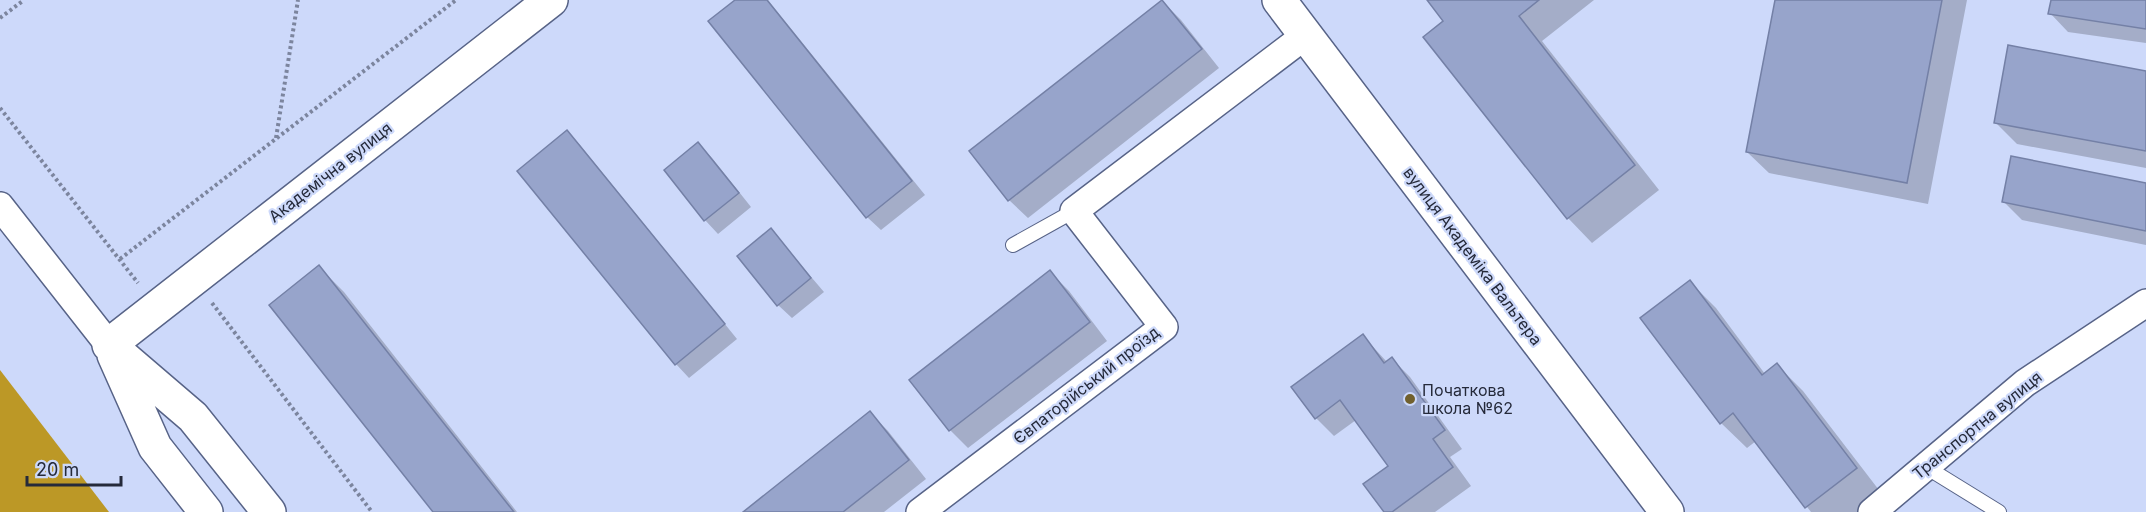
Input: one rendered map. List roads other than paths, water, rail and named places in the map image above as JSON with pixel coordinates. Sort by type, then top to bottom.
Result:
[{"type":"street","name":"Академічна вулиця","points":[[110,345],[551,0]]},
{"type":"street","name":"вулиця Академіка Вальтера","points":[[1279,0],[1667,512]]},
{"type":"street","points":[[1074,211],[1306,35]]},
{"type":"street","points":[[0,206],[110,345],[193,417],[269,512]]},
{"type":"street","name":"Євпаторійський проїзд","points":[[920,512],[1164,327],[1074,211]]},
{"type":"street","name":"Транспортна вулиця","points":[[1872,512],[2025,383],[2146,303]]},
{"type":"street","points":[[110,345],[155,447],[206,512]]},
{"type":"lane","points":[[1013,245],[1074,211]]},
{"type":"lane","points":[[1926,467],[1999,512]]},
{"type":"place","name":"Початкова школа №62","points":[[1410,399]]}]
